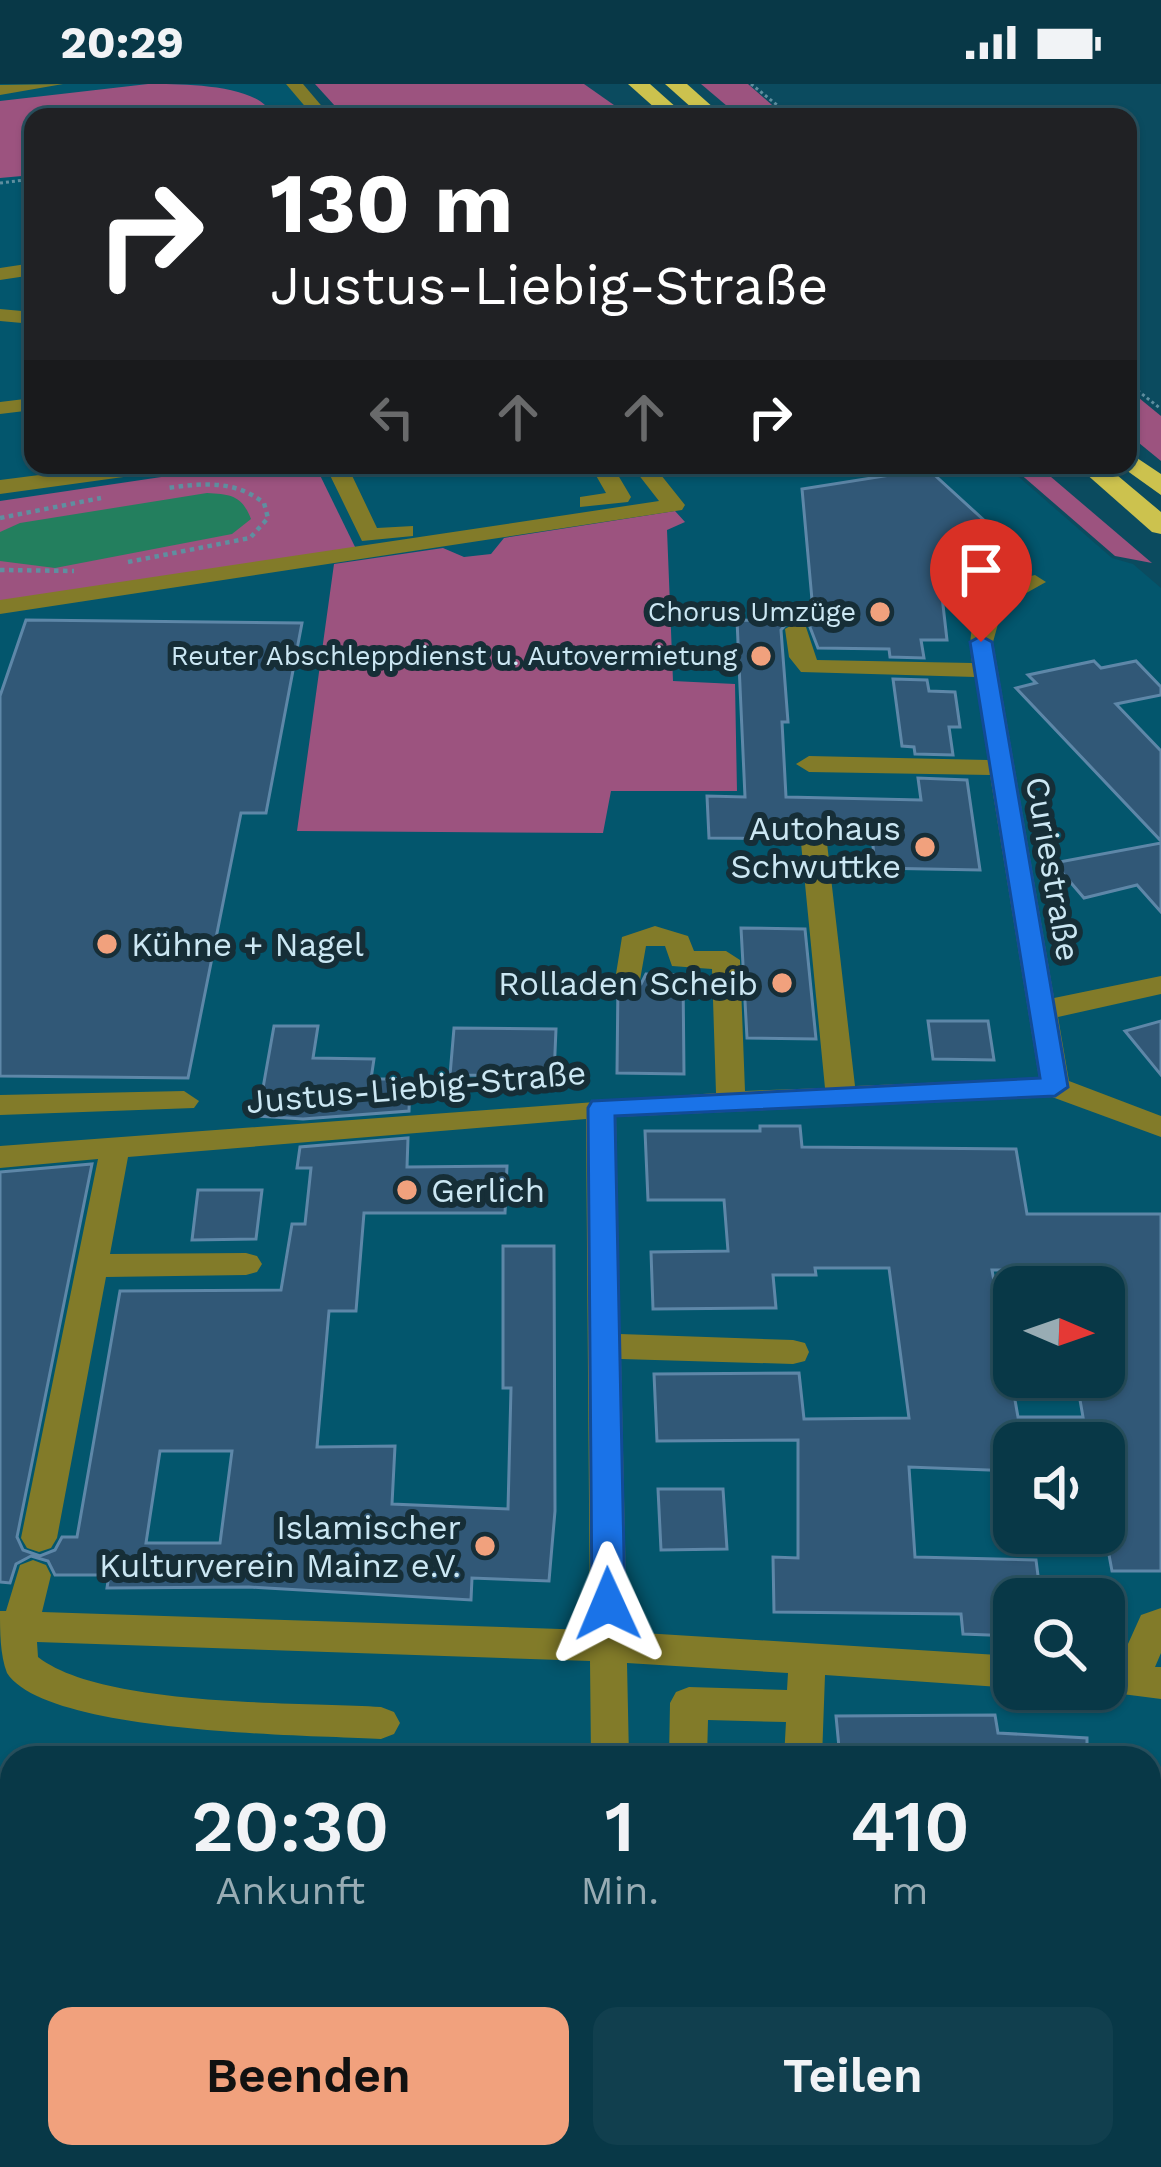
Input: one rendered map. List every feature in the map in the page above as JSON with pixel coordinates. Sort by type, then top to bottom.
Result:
[{"type":"highway","points":[[623,84],[665,108]]},
{"type":"highway","points":[[638,84],[666,108]]},
{"type":"highway","points":[[674,84],[691,93]]},
{"type":"highway","points":[[1137,467],[1161,487]]},
{"type":"highway","points":[[1100,474],[1161,526]]},
{"type":"street","points":[[0,90],[55,84]]},
{"type":"street","points":[[294,84],[315,108]]},
{"type":"street","points":[[340,474],[370,536],[620,496],[607,474]]},
{"type":"street","points":[[0,607],[674,505],[649,474]]},
{"type":"street","points":[[0,487],[168,477]]},
{"type":"street","name":"Curiestraße","points":[[1035,582],[998,594],[990,604],[982,628],[983,670],[1055,1087]]},
{"type":"street","points":[[797,629],[801,657],[810,668],[983,670]]},
{"type":"street","points":[[809,764],[1000,769]]},
{"type":"street","points":[[814,843],[841,1097]]},
{"type":"street","points":[[630,974],[630,948],[646,935],[664,935],[678,942],[682,960],[726,960],[731,1102]]},
{"type":"street","points":[[1040,1009],[1083,1005],[1161,985]]},
{"type":"street","points":[[1055,1087],[1161,1127]]},
{"type":"street","name":"Justus-Liebig-Straße","points":[[0,1157],[602,1108],[1055,1087]]},
{"type":"street","points":[[0,1105],[184,1101]]},
{"type":"street","points":[[602,1108],[610,1746]]},
{"type":"street","points":[[40,1538],[115,1148]]},
{"type":"street","points":[[92,1267],[246,1264]]},
{"type":"street","points":[[604,1346],[793,1352]]},
{"type":"street","points":[[33,1575],[12,1626],[20,1663],[55,1690],[100,1703],[381,1723]]},
{"type":"street","points":[[1132,1681],[1154,1626],[1161,1623]]},
{"type":"street","points":[[12,1626],[609,1646],[993,1670]]},
{"type":"street","points":[[803,1746],[806,1656]]},
{"type":"street","points":[[688,1746],[689,1703],[802,1707]]},
{"type":"path","points":[[751,84],[781,108]]},
{"type":"path","points":[[1137,390],[1161,409]]},
{"type":"path","points":[[116,565],[250,538],[268,518],[264,503],[237,487],[168,477]]},
{"type":"path","points":[[0,518],[100,499]]},
{"type":"path","points":[[0,570],[34,574],[78,570]]},
{"type":"shaded area","points":[[0,84],[299,84],[320,108],[24,108],[24,474],[1015,474],[1112,558],[1133,564],[1161,588],[1161,1746],[0,1746]]},
{"type":"shaded area","points":[[148,84],[239,92],[267,108],[24,108],[24,176],[0,178],[0,101]]},
{"type":"shaded area","points":[[315,84],[584,84],[618,108],[337,108]]},
{"type":"shaded area","points":[[701,84],[748,84],[776,108],[729,108]]},
{"type":"shaded area","points":[[1137,396],[1161,416],[1161,461],[1137,441]]},
{"type":"shaded area","points":[[182,474],[319,474],[357,551],[0,603],[0,501]]},
{"type":"shaded area","points":[[1020,474],[1048,474],[1152,563],[1115,556]]},
{"type":"shaded area","points":[[207,493],[235,498],[251,519],[232,534],[55,568],[0,561],[0,532],[20,523]]},
{"type":"shaded area","points":[[675,511],[685,522],[667,530],[673,681],[735,684],[737,791],[611,791],[603,833],[297,831],[334,564],[443,548],[464,557],[491,554],[504,538]]},
{"type":"building","points":[[896,474],[933,474],[1011,545],[938,561],[947,640],[921,640],[924,658],[890,657],[889,649],[818,648],[808,622],[814,622],[802,489]]},
{"type":"building","name":"Kühne + Nagel","points":[[26,620],[302,623],[266,813],[241,813],[188,1078],[0,1076],[0,696]]},
{"type":"building","points":[[737,620],[789,621],[781,630],[788,722],[782,722],[786,797],[921,800],[918,778],[967,780],[980,870],[875,868],[871,824],[824,824],[825,837],[812,831],[800,839],[709,838],[707,796],[745,797]]},
{"type":"building","points":[[1094,661],[1101,668],[1136,661],[1161,687],[1161,695],[1116,704],[1161,751],[1161,841],[1016,688],[1036,683],[1028,675]]},
{"type":"building","points":[[893,679],[927,680],[929,691],[955,692],[960,727],[949,727],[953,755],[915,754],[914,747],[902,746]]},
{"type":"building","points":[[1161,843],[1161,912],[1137,885],[1084,898],[1054,863]]},
{"type":"building","name":"Rolladen Scheib","points":[[741,928],[805,929],[816,1039],[747,1038]]},
{"type":"building","points":[[646,974],[683,975],[684,1074],[617,1073],[618,981],[631,987],[641,984]]},
{"type":"building","points":[[928,1021],[988,1021],[994,1060],[933,1059]]},
{"type":"building","points":[[1161,1021],[1161,1075],[1125,1031]]},
{"type":"building","points":[[274,1026],[318,1026],[313,1058],[374,1059],[371,1079],[410,1079],[409,1111],[303,1119],[258,1116]]},
{"type":"building","points":[[454,1028],[556,1029],[554,1076],[450,1075]]},
{"type":"building","points":[[760,1126],[800,1126],[802,1147],[1016,1149],[1027,1214],[1161,1214],[1161,1571],[1112,1571],[1109,1554],[1125,1554],[1125,1422],[993,1422],[993,1470],[909,1467],[915,1557],[1036,1560],[1038,1578],[993,1578],[993,1635],[963,1634],[961,1614],[774,1612],[773,1557],[798,1558],[798,1440],[657,1441],[654,1374],[799,1373],[804,1419],[909,1418],[889,1268],[815,1268],[816,1275],[773,1275],[776,1308],[653,1309],[651,1252],[728,1251],[724,1200],[648,1200],[645,1131],[760,1131]]},
{"type":"building","points":[[408,1138],[407,1167],[507,1166],[505,1213],[364,1213],[356,1311],[329,1311],[317,1447],[395,1446],[392,1504],[508,1509],[511,1388],[503,1388],[503,1246],[554,1246],[555,1511],[549,1581],[472,1578],[471,1600],[249,1587],[107,1588],[109,1575],[55,1575],[48,1561],[31,1556],[16,1564],[10,1583],[0,1582],[0,1172],[92,1164],[17,1537],[23,1550],[40,1556],[55,1550],[62,1537],[77,1537],[120,1291],[281,1290],[292,1224],[305,1224],[311,1168],[297,1168],[300,1147]],"holes":[[[160,1451],[232,1451],[220,1543],[146,1543]]]},
{"type":"building","points":[[198,1190],[262,1190],[256,1239],[192,1240]]},
{"type":"building","points":[[658,1489],[723,1489],[727,1549],[661,1550]]},
{"type":"building","points":[[995,1715],[998,1733],[1087,1738],[1087,1746],[839,1746],[836,1716]]},
{"type":"place","name":"Chorus Umzüge","points":[[880,612]]},
{"type":"place","name":"Reuter Abschleppdienst u. Autovermietung","points":[[761,656]]},
{"type":"place","name":"Autohaus Schwuttke","points":[[925,847]]},
{"type":"place","name":"Kühne + Nagel","points":[[107,944]]},
{"type":"place","name":"Rolladen Scheib","points":[[782,983]]},
{"type":"place","name":"Gerlich","points":[[407,1190]]},
{"type":"place","name":"Islamischer Kulturverein Mainz e.V.","points":[[485,1546]]},
{"type":"route","points":[[608,1604],[602,1108],[1055,1087],[981,642]]}]
